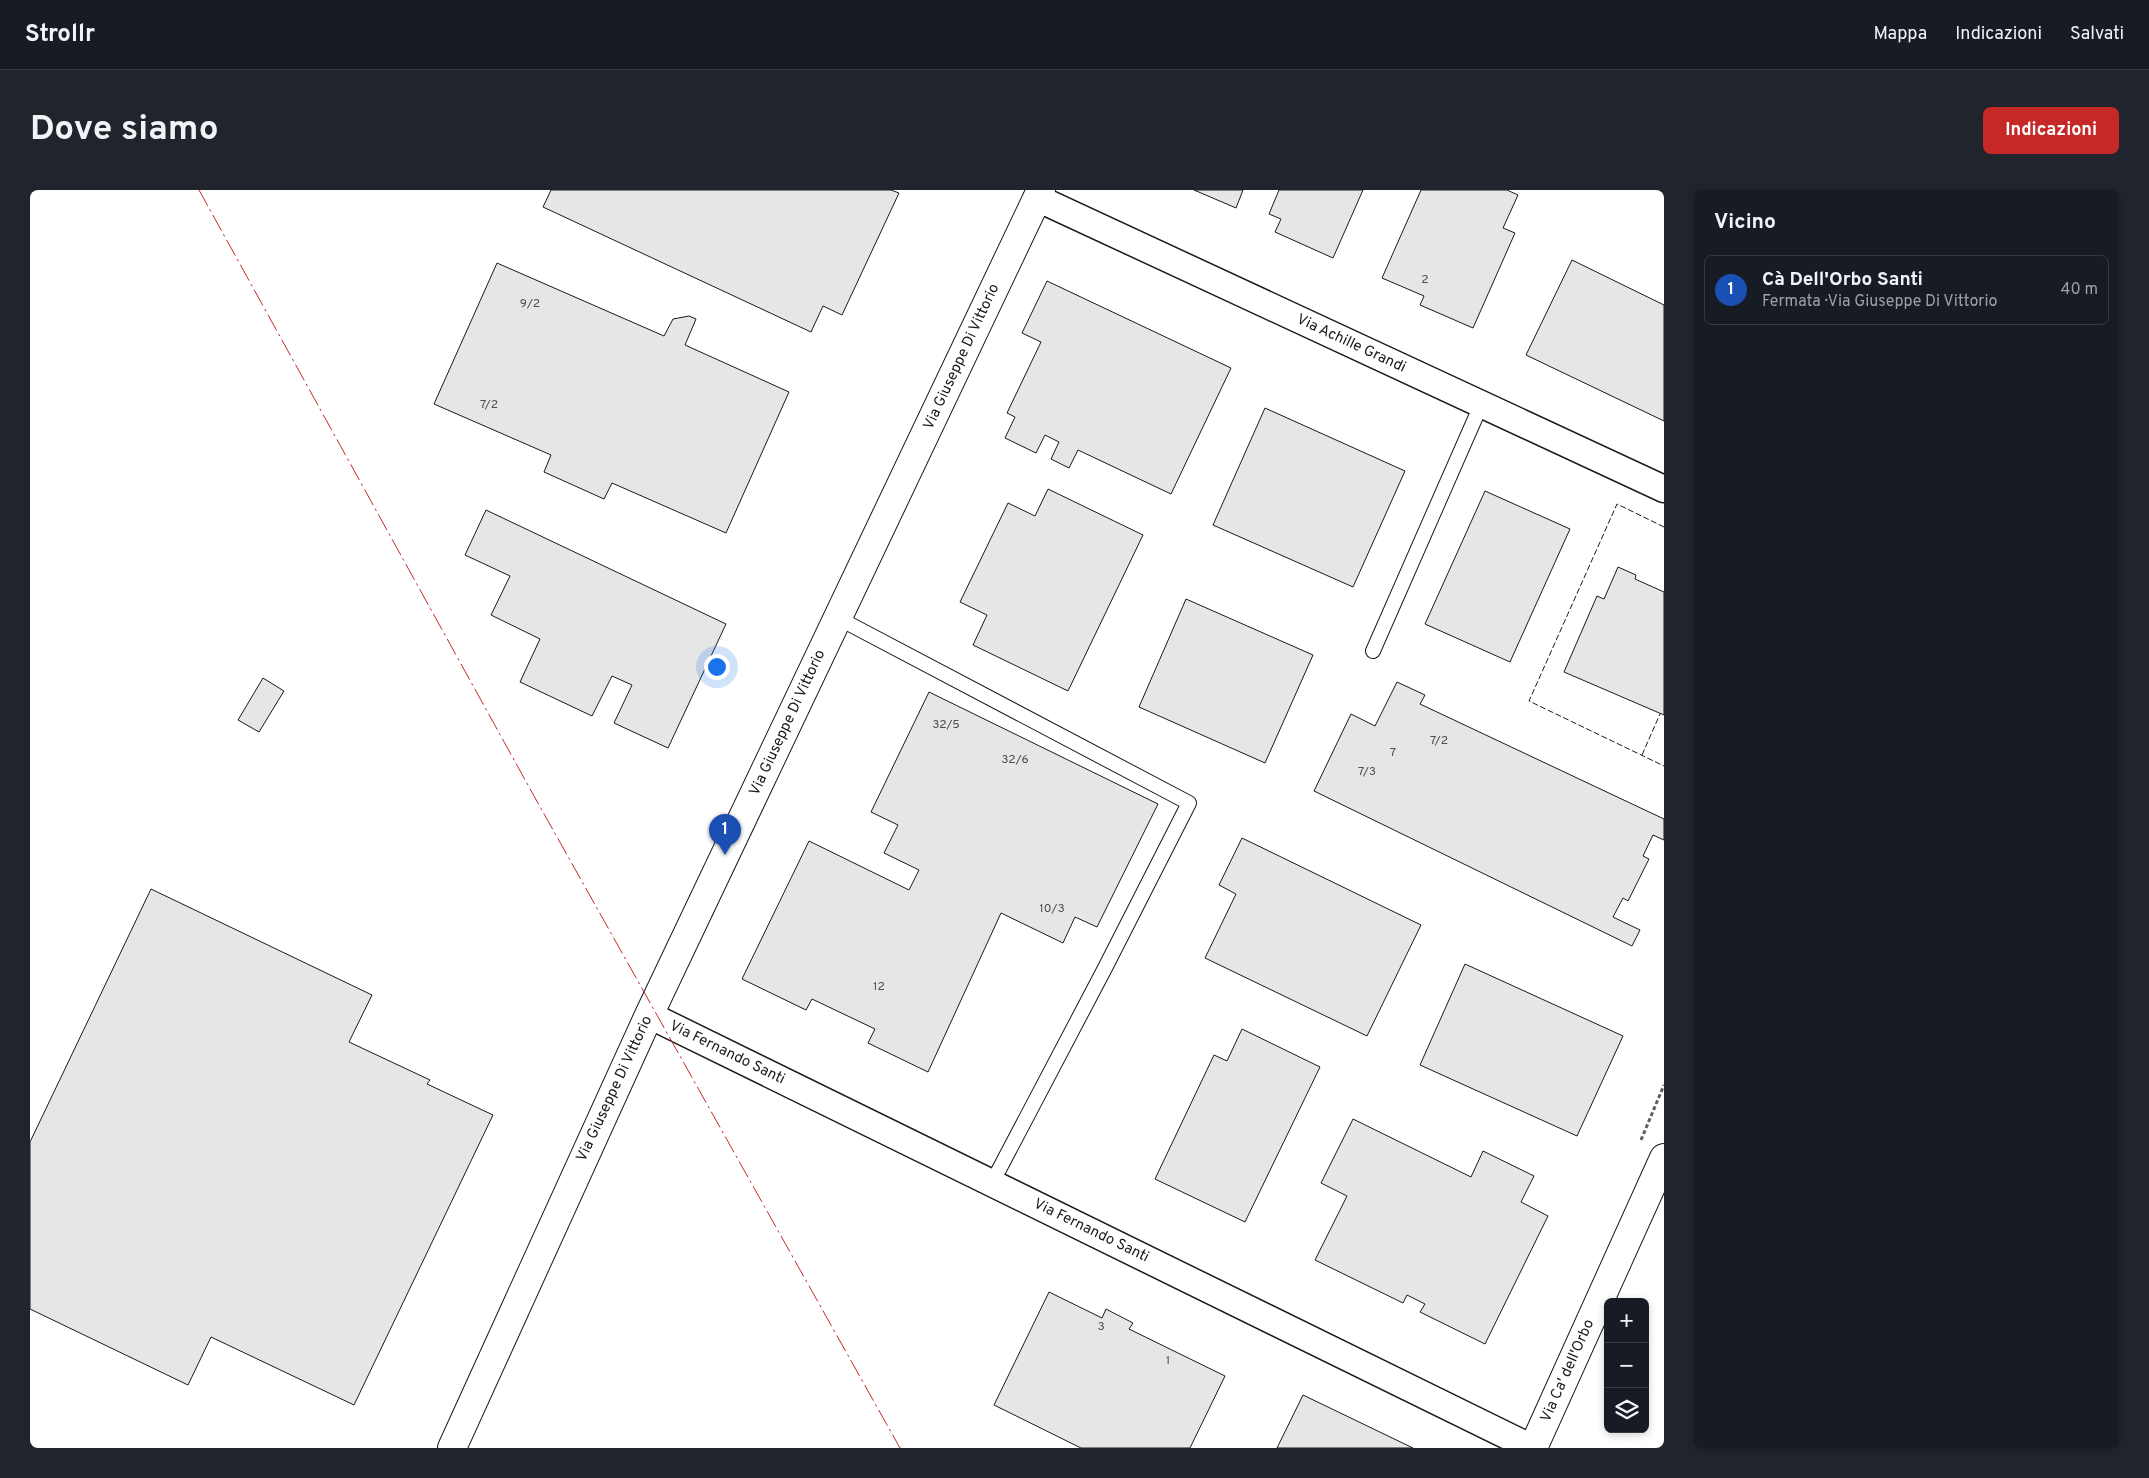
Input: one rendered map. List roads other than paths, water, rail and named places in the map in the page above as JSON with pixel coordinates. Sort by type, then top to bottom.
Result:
[{"type":"street","name":"Via Achille Grandi","points":[[1039,194],[1481,405],[1664,489]]},
{"type":"street","name":"Via Giuseppe Di Vittorio","points":[[452,1448],[649,1015],[1039,194]]},
{"type":"street","name":"Via Fernando Santi","points":[[649,1015],[1532,1448]]},
{"type":"street","name":"Via Ca' dell'Orbo","points":[[1532,1448],[1664,1158]]},
{"type":"lane","points":[[1373,651],[1481,405]]},
{"type":"lane","points":[[838,618],[1189,803],[1106,968],[992,1183]]},
{"type":"place","name":"Cà Dell'Orbo Santi","points":[[725,855]]}]
